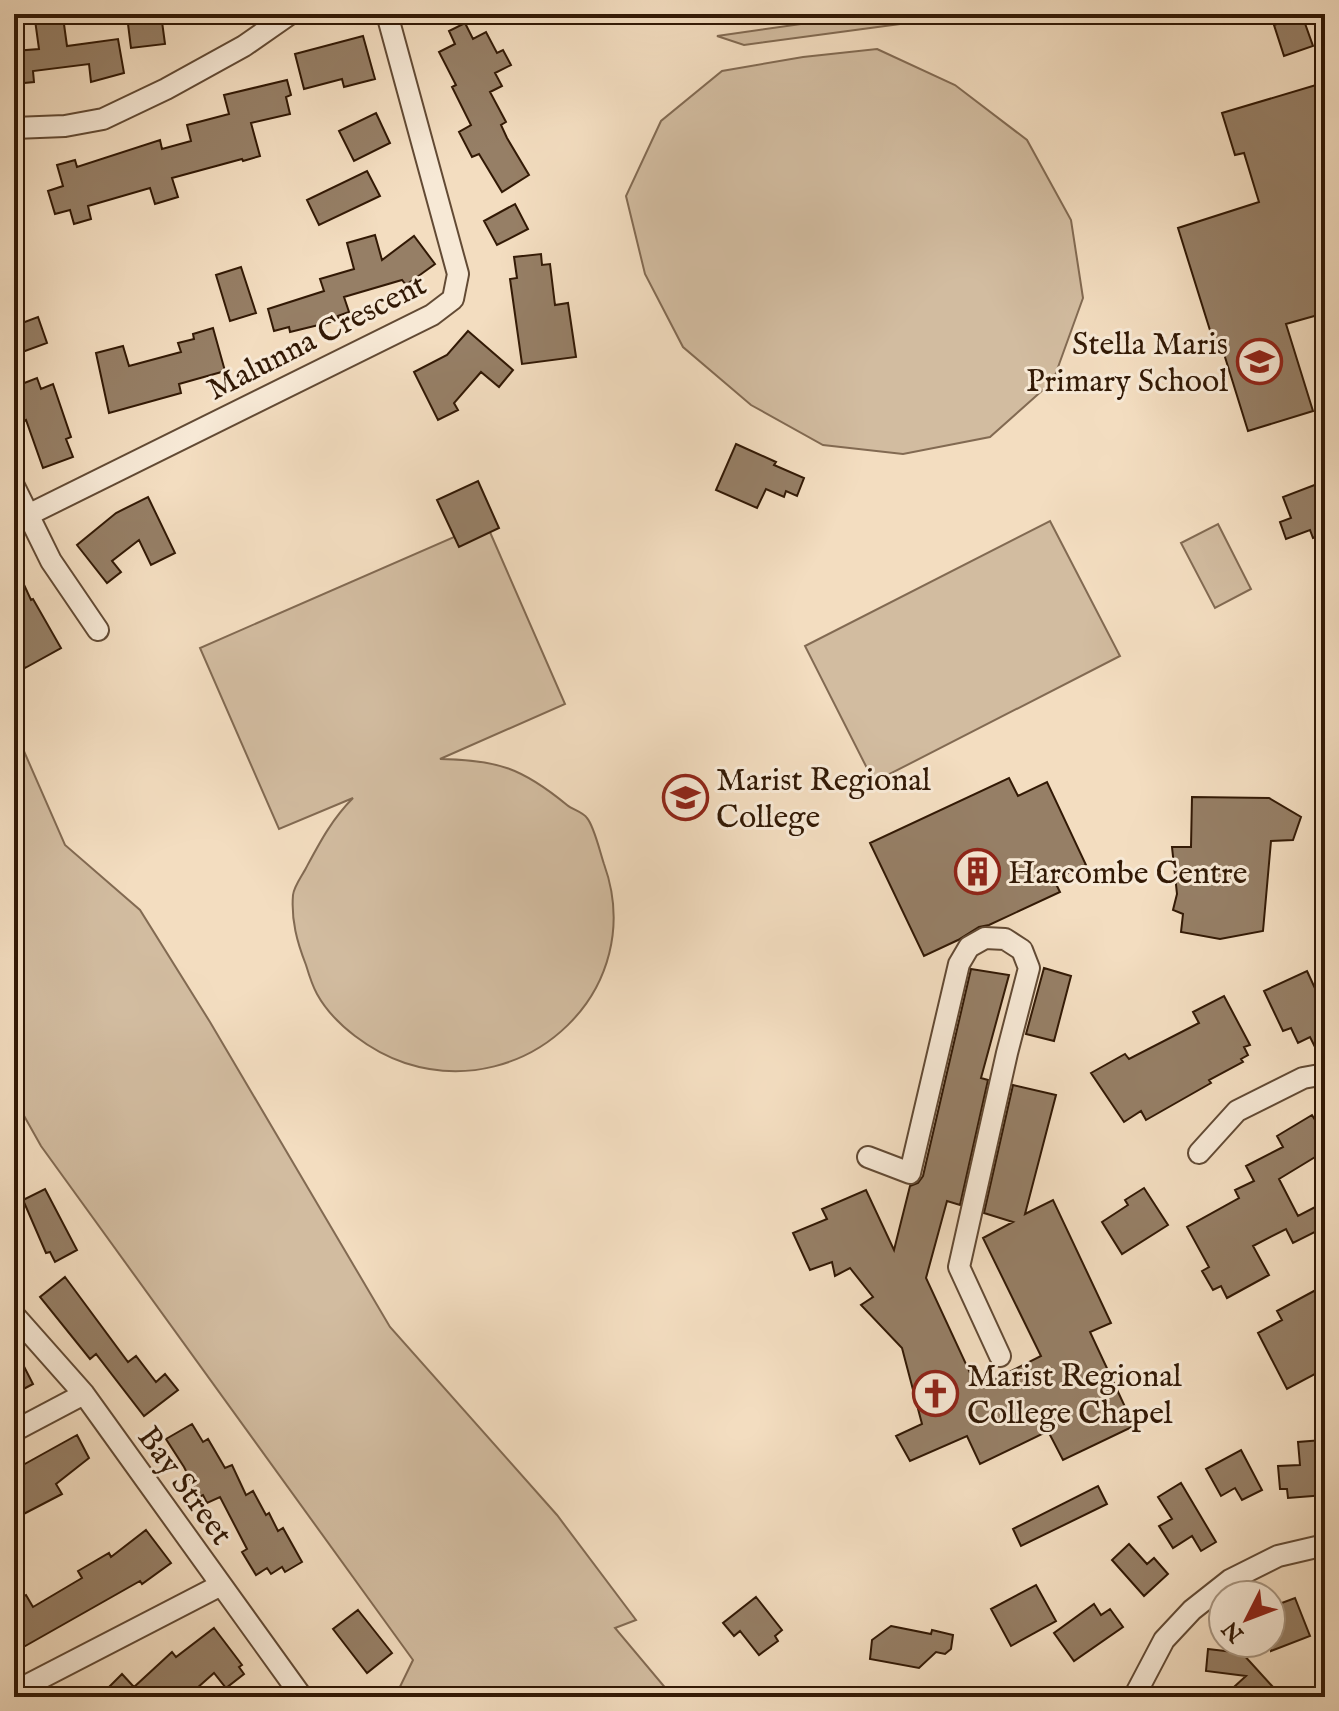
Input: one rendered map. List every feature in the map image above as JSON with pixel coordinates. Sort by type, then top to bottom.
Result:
[{"type":"street","points":[[14,128],[65,126],[103,119],[244,46],[290,14]]},
{"type":"street","name":"Malunna Crescent","points":[[28,515],[432,315],[453,299],[458,274],[387,14]]},
{"type":"street","points":[[14,486],[51,561],[98,630]]},
{"type":"street","points":[[868,1157],[910,1173],[959,964],[969,947],[985,938],[1005,939],[1022,950],[1029,968],[959,1267],[1000,1356]]},
{"type":"street","points":[[1199,1153],[1218,1128],[1237,1111],[1303,1078],[1325,1074]]},
{"type":"street","name":"Bay Street","points":[[14,1315],[84,1394],[302,1697]]},
{"type":"street","points":[[14,1431],[84,1394]]},
{"type":"street","points":[[1134,1697],[1164,1640],[1192,1610],[1230,1580],[1278,1556],[1325,1545]]},
{"type":"street","points":[[14,1692],[221,1585]]},
{"type":"shaded area","points":[[872,14],[915,14],[900,24],[744,45],[717,36]]},
{"type":"shaded area","points":[[877,49],[955,85],[1027,140],[1071,220],[1083,298],[1053,381],[990,437],[903,454],[823,445],[751,405],[683,347],[645,274],[626,196],[661,121],[722,71],[803,57]]},
{"type":"shaded area","points":[[1050,521],[1120,656],[874,782],[805,646]]},
{"type":"shaded area","points":[[486,523],[565,704],[440,759],[478,761],[508,768],[536,782],[585,816],[599,846],[613,910],[609,953],[593,992],[568,1025],[534,1051],[494,1066],[451,1071],[405,1063],[380,1052],[344,1027],[317,994],[297,939],[293,895],[327,831],[353,798],[279,829],[200,648]]},
{"type":"shaded area","points":[[1218,524],[1251,589],[1215,608],[1181,543]]},
{"type":"shaded area","points":[[16,674],[23,749],[65,845],[140,910],[210,1022],[390,1327],[557,1515],[636,1620],[615,1628],[673,1697],[395,1697],[413,1660],[41,1146],[14,1098]]},
{"type":"building","points":[[161,14],[165,44],[131,48],[127,16]]},
{"type":"building","points":[[1302,15],[1313,46],[1284,56],[1274,25]]},
{"type":"building","points":[[63,17],[67,46],[118,39],[124,73],[91,82],[89,64],[33,71],[34,82],[14,84],[14,51],[39,49],[35,20]]},
{"type":"building","points":[[465,23],[473,39],[486,32],[497,53],[503,50],[511,65],[495,73],[502,86],[490,92],[506,122],[501,125],[507,138],[529,175],[502,192],[479,154],[472,157],[459,132],[471,125],[439,52],[455,44],[449,31]]},
{"type":"building","points":[[363,36],[375,79],[344,87],[342,79],[304,89],[295,54]]},
{"type":"building","points":[[287,80],[291,95],[286,97],[290,114],[251,123],[260,156],[172,178],[178,197],[155,204],[150,188],[88,206],[91,219],[74,224],[70,210],[55,214],[48,191],[63,186],[57,165],[75,160],[77,167],[160,140],[162,149],[191,141],[187,125],[229,114],[224,95]]},
{"type":"building","points":[[1316,85],[1325,115],[1325,313],[1286,324],[1313,411],[1248,431],[1220,341],[1214,343],[1178,228],[1259,202],[1244,153],[1235,155],[1222,113]]},
{"type":"building","points":[[376,113],[390,143],[354,161],[339,131]]},
{"type":"building","points":[[367,171],[380,196],[319,225],[307,200]]},
{"type":"building","points":[[515,204],[528,229],[497,245],[484,221]]},
{"type":"building","points":[[375,235],[382,260],[414,236],[435,264],[406,285],[402,280],[344,297],[349,312],[338,316],[339,320],[290,332],[289,327],[274,331],[268,309],[324,291],[320,279],[354,269],[347,243]]},
{"type":"building","points":[[541,254],[542,265],[550,264],[555,305],[568,303],[576,357],[522,364],[510,279],[517,278],[514,257]]},
{"type":"building","points":[[241,267],[256,313],[230,321],[216,275]]},
{"type":"building","points":[[38,317],[47,343],[14,355],[14,326]]},
{"type":"building","points":[[213,328],[225,371],[179,384],[181,393],[109,413],[96,353],[123,346],[129,366],[181,352],[178,343],[194,339],[193,334]]},
{"type":"building","points":[[468,331],[513,370],[499,387],[481,372],[454,403],[458,410],[438,420],[414,372],[447,355]]},
{"type":"building","points":[[37,378],[41,389],[53,384],[71,437],[66,439],[73,457],[43,468],[26,420],[22,422],[14,402],[14,387]]},
{"type":"building","points":[[736,444],[804,478],[797,496],[786,491],[784,497],[766,489],[757,508],[716,490]]},
{"type":"building","points":[[478,481],[499,528],[459,547],[437,500]]},
{"type":"building","points":[[1325,481],[1325,534],[1313,538],[1310,530],[1286,539],[1280,522],[1291,518],[1283,497]]},
{"type":"building","points":[[148,497],[175,553],[151,565],[139,540],[112,561],[121,572],[107,583],[77,545],[116,513]]},
{"type":"building","points":[[14,563],[31,600],[61,648],[25,668],[14,649]]},
{"type":"building","name":"Harcombe Centre","points":[[1009,778],[1018,796],[1047,782],[1086,865],[1054,880],[1060,892],[979,927],[924,956],[870,843]]},
{"type":"building","points":[[1192,797],[1269,798],[1301,817],[1293,840],[1271,841],[1263,931],[1220,939],[1181,932],[1183,914],[1173,910],[1177,894],[1172,847],[1191,847]]},
{"type":"building","points":[[1044,968],[1071,976],[1054,1041],[1026,1034]]},
{"type":"building","points":[[971,969],[1009,975],[981,1078],[988,1080],[960,1205],[947,1201],[926,1278],[977,1388],[1041,1356],[983,1238],[1013,1222],[984,1213],[1013,1085],[1056,1095],[1025,1214],[1053,1200],[1111,1323],[1090,1332],[1134,1426],[1063,1460],[1048,1431],[980,1464],[967,1436],[910,1461],[896,1436],[922,1424],[902,1348],[861,1305],[873,1297],[850,1268],[835,1276],[832,1262],[810,1270],[793,1233],[827,1219],[822,1209],[866,1190],[894,1250],[910,1186],[918,1183],[923,1176]]},
{"type":"building","points":[[1307,971],[1325,1010],[1325,1061],[1322,1061],[1310,1037],[1298,1043],[1291,1028],[1283,1031],[1264,991]]},
{"type":"building","points":[[1224,996],[1250,1045],[1244,1047],[1248,1055],[1241,1059],[1243,1062],[1146,1120],[1141,1111],[1124,1122],[1091,1073],[1125,1054],[1129,1059],[1199,1023],[1193,1012]]},
{"type":"building","points":[[1325,1114],[1325,1151],[1279,1179],[1298,1216],[1325,1202],[1325,1227],[1293,1243],[1286,1229],[1253,1246],[1269,1275],[1227,1298],[1221,1286],[1213,1290],[1202,1271],[1209,1267],[1187,1227],[1239,1198],[1235,1190],[1254,1181],[1246,1166],[1283,1147],[1277,1136],[1312,1115],[1315,1120]]},
{"type":"building","points":[[1144,1188],[1168,1225],[1122,1254],[1102,1222],[1128,1205],[1125,1200]]},
{"type":"building","points":[[45,1189],[77,1250],[55,1262],[50,1252],[46,1253],[23,1200]]},
{"type":"building","points":[[65,1277],[128,1362],[136,1356],[156,1382],[165,1374],[178,1390],[144,1416],[96,1354],[90,1359],[40,1297]]},
{"type":"building","points":[[1325,1285],[1325,1380],[1316,1363],[1317,1373],[1287,1389],[1258,1333],[1282,1320],[1277,1311]]},
{"type":"building","points":[[14,1347],[33,1384],[14,1394]]},
{"type":"building","points":[[192,1424],[203,1442],[208,1439],[225,1468],[232,1465],[246,1495],[253,1491],[278,1531],[283,1528],[302,1562],[285,1572],[282,1567],[271,1574],[267,1568],[256,1575],[242,1552],[247,1549],[220,1497],[207,1503],[203,1495],[199,1497],[166,1439]]},
{"type":"building","points":[[77,1435],[89,1458],[56,1484],[62,1494],[14,1519],[14,1470]]},
{"type":"building","points":[[1322,1440],[1325,1495],[1288,1498],[1287,1489],[1280,1489],[1278,1466],[1300,1465],[1298,1442]]},
{"type":"building","points":[[1241,1450],[1262,1490],[1242,1500],[1235,1488],[1221,1496],[1206,1469]]},
{"type":"building","points":[[1181,1483],[1216,1542],[1201,1551],[1192,1536],[1173,1548],[1159,1526],[1172,1519],[1158,1497]]},
{"type":"building","points":[[1098,1486],[1107,1504],[1021,1546],[1013,1529]]},
{"type":"building","points":[[146,1530],[171,1563],[142,1584],[140,1581],[20,1649],[14,1638],[14,1601],[26,1595],[33,1607],[82,1578],[78,1571],[109,1553],[111,1557]]},
{"type":"building","points":[[1129,1544],[1147,1564],[1154,1558],[1168,1574],[1144,1596],[1112,1560]]},
{"type":"building","points":[[1036,1585],[1056,1621],[1011,1646],[991,1609]]},
{"type":"building","points":[[756,1597],[782,1630],[775,1636],[778,1641],[759,1655],[740,1631],[734,1636],[723,1623]]},
{"type":"building","points":[[1295,1598],[1310,1636],[1287,1645],[1287,1601]]},
{"type":"building","points":[[1094,1604],[1101,1615],[1110,1609],[1123,1627],[1074,1661],[1054,1633]]},
{"type":"building","points":[[358,1610],[392,1653],[367,1673],[333,1629]]},
{"type":"building","points":[[891,1626],[953,1635],[951,1649],[945,1654],[936,1652],[919,1668],[870,1659],[872,1640]]},
{"type":"building","points":[[214,1628],[242,1665],[239,1667],[244,1674],[226,1688],[214,1673],[187,1697],[99,1697],[122,1674],[134,1687],[172,1652],[176,1657]]},
{"type":"building","points":[[1207,1659],[1247,1659],[1273,1687],[1261,1697],[1223,1697],[1246,1676],[1206,1671]]},
{"type":"place","name":"Stella Maris Primary School","points":[[1259,361]]},
{"type":"place","name":"Marist Regional College","points":[[685,797]]},
{"type":"place","name":"Harcombe Centre","points":[[977,872]]},
{"type":"place","name":"Marist Regional College Chapel","points":[[936,1393]]}]
